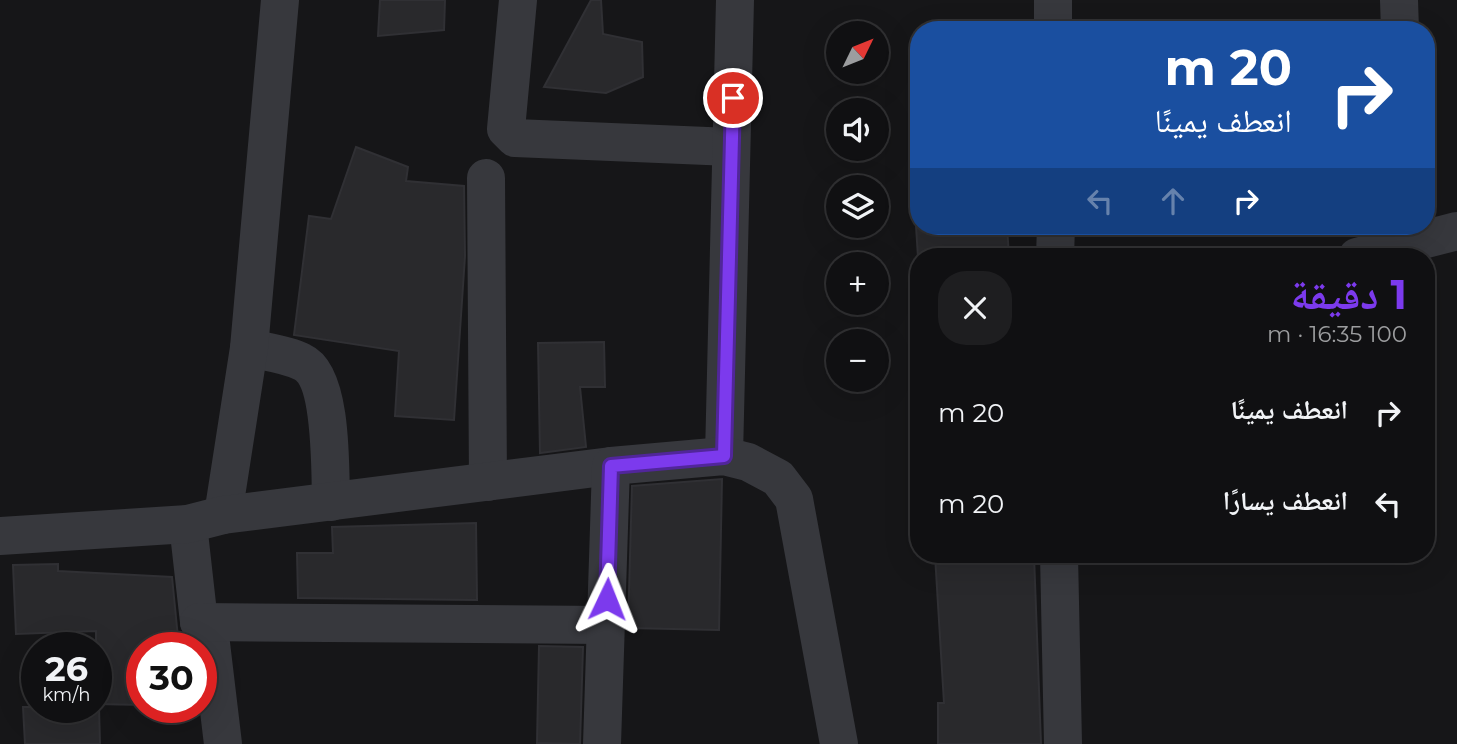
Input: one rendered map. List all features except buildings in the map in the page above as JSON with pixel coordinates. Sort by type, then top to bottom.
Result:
[{"type":"street","points":[[223,744],[210,635],[199,622],[206,520],[249,348],[279,0]]},
{"type":"street","points":[[518,0],[506,129],[509,134],[515,138],[731,147]]},
{"type":"street","points":[[724,456],[735,0]]},
{"type":"street","points":[[1053,0],[1053,21]]},
{"type":"street","points":[[1399,0],[1400,21]]},
{"type":"street","points":[[486,178],[488,482]]},
{"type":"street","points":[[1435,232],[1457,231]]},
{"type":"street","points":[[1375,248],[1399,236]]},
{"type":"street","points":[[249,348],[302,362],[312,373],[327,408],[331,502]]},
{"type":"street","points":[[0,536],[206,520],[611,466],[724,456],[748,462],[778,478],[794,499],[839,744]]},
{"type":"street","points":[[603,744],[611,466]]},
{"type":"street","points":[[1059,563],[1063,744]]},
{"type":"street","points":[[199,622],[606,625]]},
{"type":"route","points":[[607,599],[611,466],[724,456],[733,98]]}]
